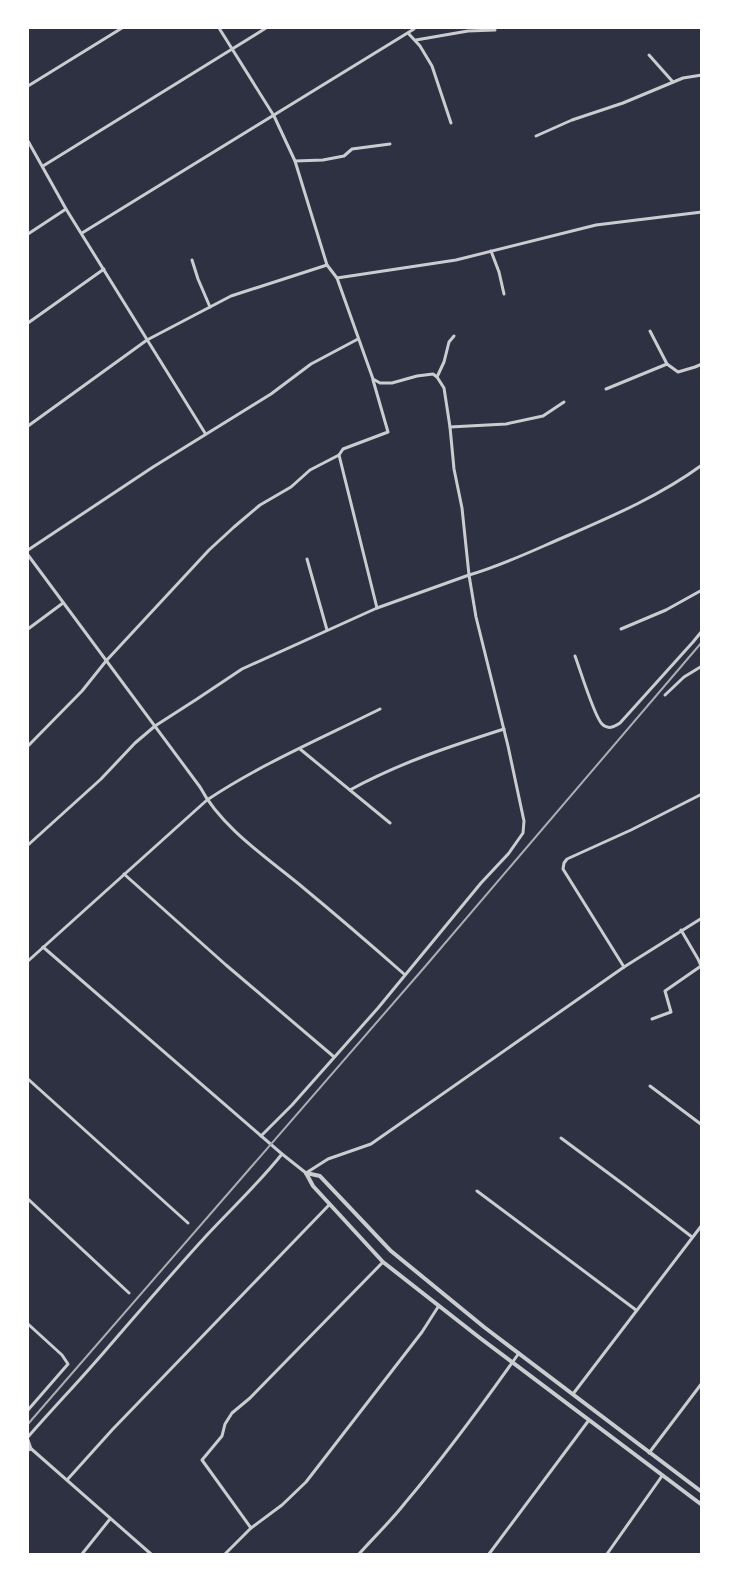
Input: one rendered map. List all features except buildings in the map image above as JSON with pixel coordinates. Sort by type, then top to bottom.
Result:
[{"type":"street","points":[[28,86],[122,28]]},
{"type":"street","points":[[28,746],[82,691],[106,661],[209,550],[234,527],[260,505],[291,487],[310,470],[339,455],[343,449],[388,432],[373,379],[337,278],[326,266],[295,161],[274,116],[219,28]]},
{"type":"street","points":[[43,166],[266,28]]},
{"type":"street","points":[[82,234],[414,28]]},
{"type":"street","points":[[415,40],[468,31],[495,30]]},
{"type":"street","points":[[408,33],[420,46],[432,66],[451,123]]},
{"type":"street","points":[[650,55],[673,82]]},
{"type":"street","points":[[536,136],[572,120],[622,103],[682,78],[702,75]]},
{"type":"street","points":[[28,142],[66,209],[205,433]]},
{"type":"street","points":[[295,161],[323,160],[344,156],[352,148],[390,144]]},
{"type":"street","points":[[28,234],[66,209]]},
{"type":"street","points":[[337,278],[456,260],[596,225],[702,212]]},
{"type":"street","points":[[491,251],[499,272],[504,294]]},
{"type":"street","points":[[192,260],[210,307]]},
{"type":"street","points":[[28,426],[147,340],[231,296],[326,266]]},
{"type":"street","points":[[28,323],[104,269]]},
{"type":"street","points":[[650,331],[667,364],[678,372],[702,364]]},
{"type":"street","points":[[437,377],[454,336]]},
{"type":"street","points":[[28,550],[205,433],[271,394],[311,364],[358,339]]},
{"type":"street","points":[[606,390],[667,364]]},
{"type":"street","points":[[261,1136],[292,1105],[333,1056],[378,1008],[404,974],[481,883],[509,854],[523,833],[524,820],[476,617],[444,388],[433,374],[392,383],[380,383],[373,379]]},
{"type":"street","points":[[450,428],[506,424],[543,416],[564,402]]},
{"type":"street","points":[[339,455],[377,608]]},
{"type":"street","points":[[28,845],[155,726],[242,669],[377,608],[496,567],[623,512],[685,478],[702,465]]},
{"type":"street","points":[[28,555],[200,787],[215,811],[244,838],[404,974]]},
{"type":"street","points":[[307,559],[327,630]]},
{"type":"street","points":[[620,630],[666,610],[702,590]]},
{"type":"street","points":[[28,628],[63,603]]},
{"type":"street","points":[[575,656],[594,710],[601,724],[614,727],[620,723],[702,631]]},
{"type":"street","points":[[665,696],[684,677],[702,666]]},
{"type":"street","points":[[28,961],[207,800],[247,776],[380,708]]},
{"type":"street","points":[[350,790],[410,762],[504,729]]},
{"type":"street","points":[[300,749],[390,823]]},
{"type":"street","points":[[624,967],[563,869],[564,863],[567,859],[631,830],[702,794]]},
{"type":"street","points":[[124,874],[333,1056]]},
{"type":"street","points":[[306,1172],[328,1159],[371,1144],[624,967],[702,918]]},
{"type":"street","points":[[652,1019],[672,1012],[665,991],[701,966],[681,930]]},
{"type":"street","points":[[43,947],[282,1154],[306,1172],[320,1176],[390,1251],[484,1327],[702,1492]]},
{"type":"street","points":[[28,1079],[188,1223]]},
{"type":"street","points":[[650,1086],[702,1125]]},
{"type":"street","points":[[561,1138],[692,1237]]},
{"type":"street","points":[[151,1554],[29,1448],[28,1439],[142,1306],[282,1154]]},
{"type":"street","points":[[306,1172],[312,1186],[383,1262],[438,1307],[702,1505]]},
{"type":"street","points":[[477,1191],[636,1310]]},
{"type":"street","points":[[28,1199],[128,1293]]},
{"type":"street","points":[[67,1480],[125,1416],[329,1205]]},
{"type":"street","points":[[573,1394],[702,1225]]},
{"type":"street","points":[[251,1528],[202,1460],[222,1436],[225,1424],[232,1413],[250,1398],[383,1262]]},
{"type":"street","points":[[225,1554],[251,1528],[282,1505],[306,1482],[422,1332],[438,1307]]},
{"type":"street","points":[[28,1324],[62,1355],[68,1364],[28,1410]]},
{"type":"street","points":[[359,1554],[440,1462],[519,1353]]},
{"type":"street","points":[[649,1453],[702,1383]]},
{"type":"street","points":[[489,1554],[589,1420]]},
{"type":"street","points":[[607,1554],[662,1476]]},
{"type":"street","points":[[82,1554],[110,1518]]},
{"type":"railway","points":[[28,1424],[423,969],[702,642]]}]
